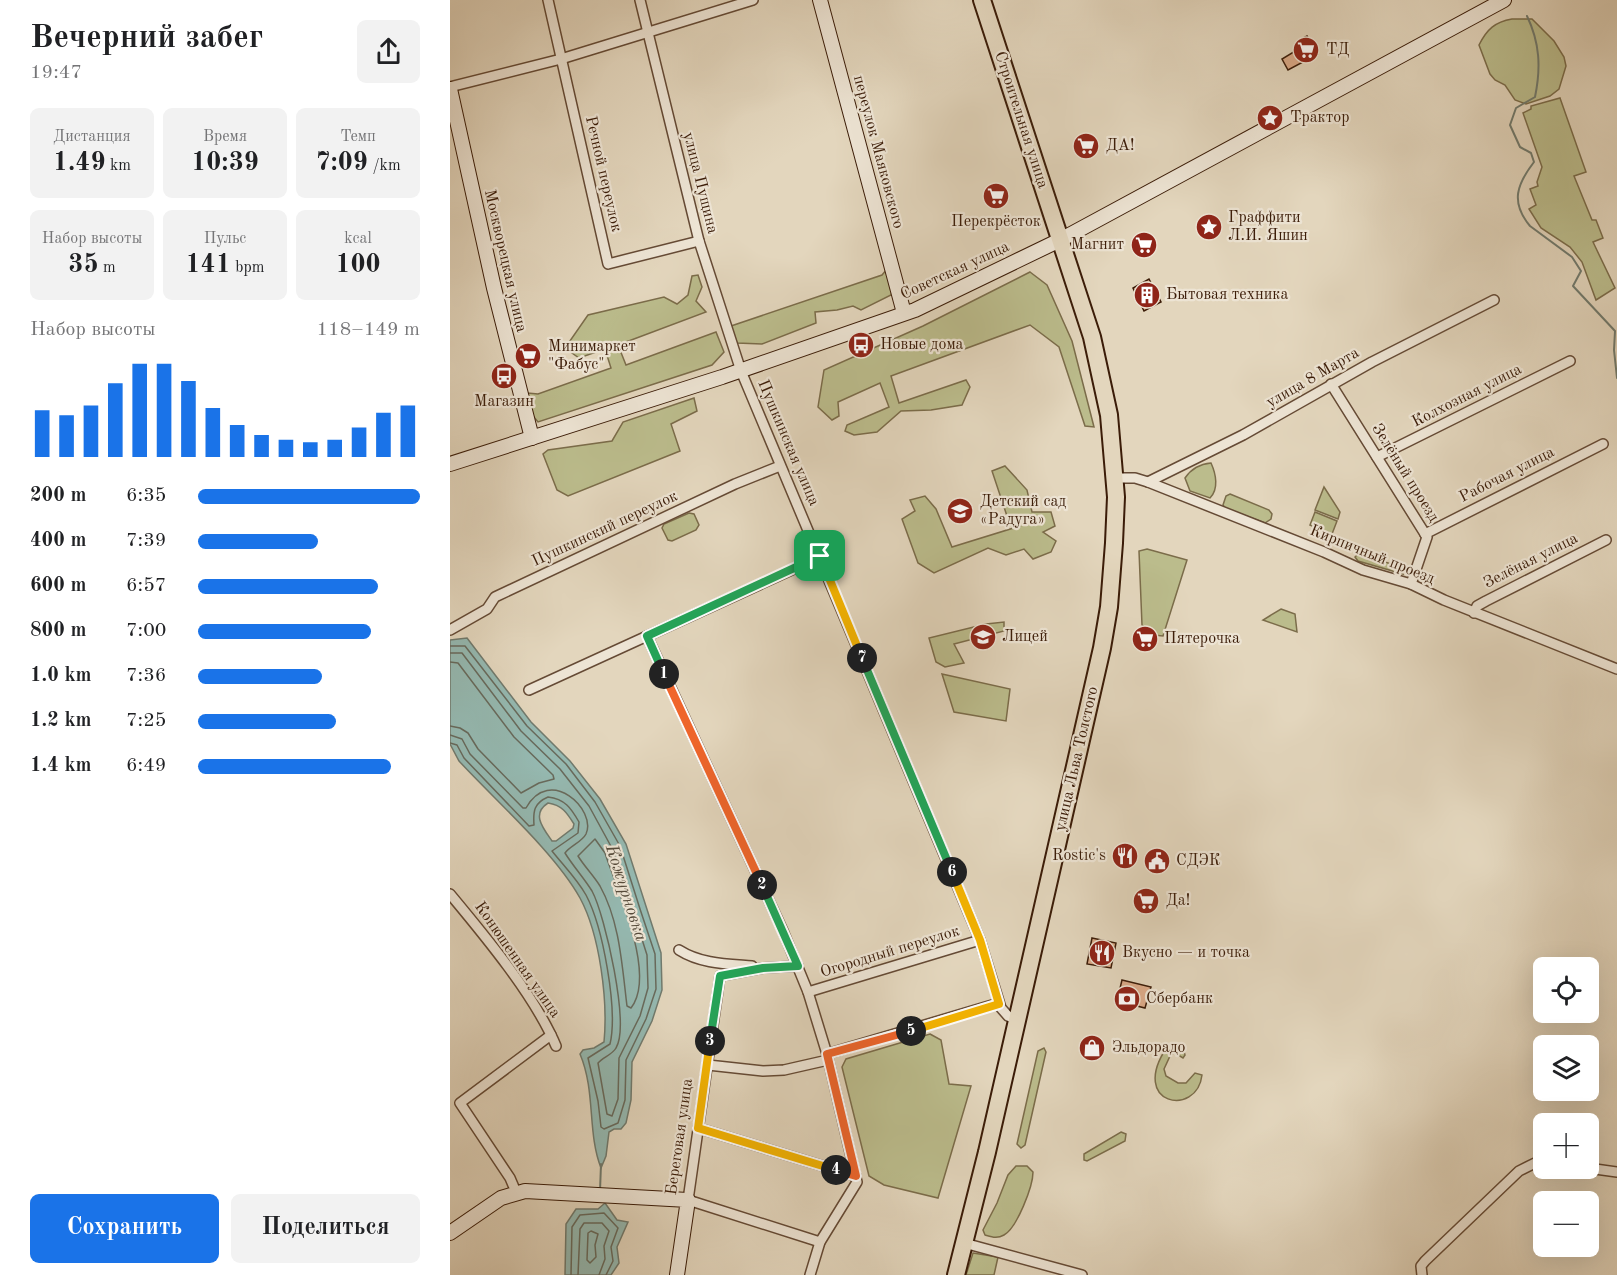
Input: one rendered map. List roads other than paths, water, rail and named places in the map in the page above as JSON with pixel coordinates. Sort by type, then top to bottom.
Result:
[{"type":"highway","name":"Строительная улица","points":[[982,0],[1062,239]]},
{"type":"highway","name":"улица Льва Толстого","points":[[956,1275],[1018,1020],[1108,617],[1114,543],[1115,478],[1109,415],[1092,337],[1062,239]]},
{"type":"main road","name":"переулок Маяковского","points":[[820,0],[904,314]]},
{"type":"main road","name":"Советская улица","points":[[450,465],[741,371],[904,314],[972,284],[1062,239],[1504,0]]},
{"type":"main road","name":"Москворецкая улица","points":[[450,88],[496,299],[532,438]]},
{"type":"main road","points":[[450,1233],[501,1198],[516,1192],[537,1190],[688,1200]]},
{"type":"main road","name":"Береговая улица","points":[[677,1275],[688,1200]]},
{"type":"street","name":"Речной переулок","points":[[548,0],[608,264],[699,241]]},
{"type":"street","name":"улица Пущина","points":[[640,0],[699,241],[741,371]]},
{"type":"street","points":[[450,88],[648,32],[730,3],[753,0]]},
{"type":"street","name":"улица 8 Марта","points":[[1148,482],[1243,435],[1331,384],[1494,300]]},
{"type":"street","name":"Колхозная улица","points":[[1377,458],[1570,361]]},
{"type":"street","name":"Пушкинская улица","points":[[741,371],[980,940],[999,1004]]},
{"type":"street","name":"Зелёный проезд","points":[[1331,384],[1427,537],[1411,584]]},
{"type":"street","name":"Рабочая улица","points":[[1425,534],[1603,444]]},
{"type":"street","name":"Пушкинский переулок","points":[[450,630],[488,609],[495,597],[735,484],[780,466]]},
{"type":"street","name":"Кирпичный проезд","points":[[1115,478],[1135,478],[1148,482],[1354,566],[1411,584],[1474,613],[1617,669]]},
{"type":"street","name":"Зелёная улица","points":[[1474,613],[1477,606],[1486,601],[1606,540]]},
{"type":"street","points":[[529,690],[820,556]]},
{"type":"street","points":[[647,636],[798,966],[828,1057],[857,1182],[820,1242],[810,1275]]},
{"type":"street","name":"Конюшенная улица","points":[[450,894],[497,952],[556,1046]]},
{"type":"street","points":[[450,911],[459,905]]},
{"type":"street","name":"Огородный переулок","points":[[808,992],[980,940]]},
{"type":"street","points":[[679,950],[691,958],[763,968]]},
{"type":"street","name":"Береговая улица","points":[[688,1200],[720,976],[763,968],[798,966]]},
{"type":"street","points":[[708,1065],[763,1071],[784,1070],[999,1004],[1008,1016],[1018,1020]]},
{"type":"street","points":[[516,1192],[510,1178],[460,1103],[551,1035]]},
{"type":"street","points":[[698,1128],[856,1176]]},
{"type":"street","points":[[1422,1275],[1421,1266],[1425,1261],[1519,1171],[1533,1164]]},
{"type":"street","points":[[1599,1170],[1617,1172]]},
{"type":"street","points":[[688,1200],[820,1242]]},
{"type":"street","points":[[964,1243],[1082,1275]]},
{"type":"water","points":[[467,638],[531,722],[570,761],[600,799],[626,844],[661,953],[662,990],[652,1021],[632,1062],[631,1100],[626,1123],[621,1129],[609,1132],[606,1156],[601,1168],[594,1140],[588,1083],[580,1054],[583,1050],[594,1048],[604,1042],[605,1007],[601,968],[593,930],[580,898],[556,863],[459,761],[450,744],[450,640]],"holes":[[[548,803],[564,810],[574,824],[573,828],[556,841],[552,841],[540,821],[540,812]]]},
{"type":"water","points":[[605,1203],[617,1220],[628,1222],[617,1247],[619,1263],[611,1275],[565,1275],[566,1224],[576,1209],[598,1209]]},
{"type":"waterway","points":[[1527,16],[1535,36],[1539,66],[1535,97],[1516,108],[1510,125],[1520,147],[1531,153],[1534,162],[1523,178],[1518,201],[1530,226],[1572,257],[1581,271],[1573,286],[1615,331],[1614,350],[1617,378]]},
{"type":"waterway","name":"Кожурновка","points":[[600,1191],[601,1164]]},
{"type":"place","name":"ТД","points":[[1306,50]]},
{"type":"place","name":"Трактор","points":[[1270,118]]},
{"type":"place","name":"ДА!","points":[[1086,146]]},
{"type":"place","name":"Перекрёсток","points":[[996,196]]},
{"type":"place","name":"Граффити Л.И. Яшин","points":[[1209,227]]},
{"type":"place","name":"Магнит","points":[[1144,245]]},
{"type":"place","name":"Бытовая техника","points":[[1147,295]]},
{"type":"place","name":"Новые дома","points":[[861,345]]},
{"type":"place","name":"Минимаркет \"Фабус\"","points":[[528,356]]},
{"type":"place","name":"Магазин","points":[[504,376]]},
{"type":"place","name":"Детский сад «Радуга»","points":[[960,511]]},
{"type":"place","name":"Лицей","points":[[983,637]]},
{"type":"place","name":"Пятерочка","points":[[1145,639]]},
{"type":"place","name":"Rostic's","points":[[1125,856]]},
{"type":"place","name":"СДЭК","points":[[1157,861]]},
{"type":"place","name":"Да!","points":[[1146,901]]},
{"type":"place","name":"Вкусно — и точка","points":[[1102,953]]},
{"type":"place","name":"Сбербанк","points":[[1127,999]]},
{"type":"place","name":"Эльдорадо","points":[[1092,1048]]}]
